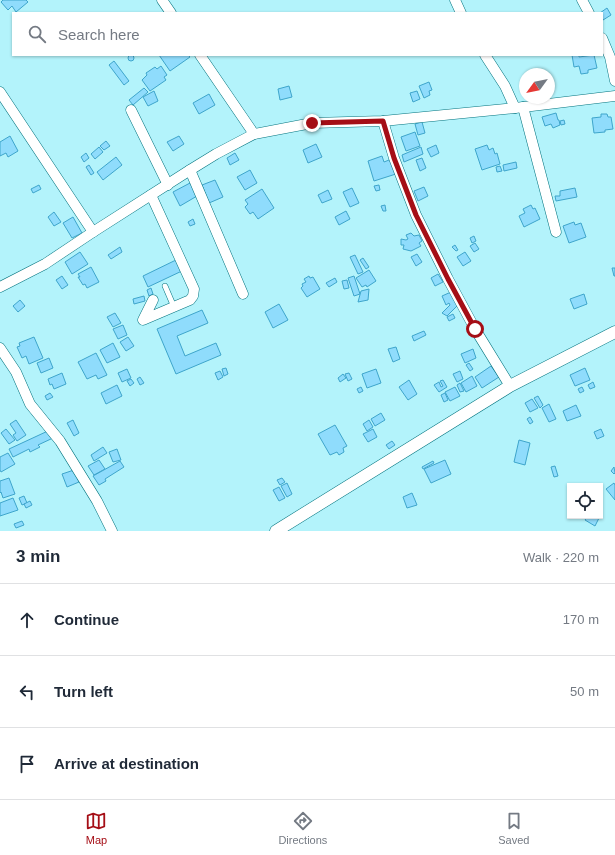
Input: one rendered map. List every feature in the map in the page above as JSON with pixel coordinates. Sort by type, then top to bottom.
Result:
[{"type":"street","points":[[162,0],[170,12]]},
{"type":"street","points":[[455,0],[461,12]]},
{"type":"street","points":[[582,0],[588,12]]},
{"type":"street","points":[[603,40],[610,57],[615,81]]},
{"type":"street","points":[[201,56],[254,134]]},
{"type":"street","points":[[486,56],[519,107],[556,232]]},
{"type":"street","points":[[0,92],[93,232]]},
{"type":"street","points":[[0,287],[45,264],[190,170],[254,134],[312,123],[383,121],[615,96]]},
{"type":"street","points":[[131,110],[168,184]]},
{"type":"street","points":[[383,121],[394,158],[416,215],[475,329],[510,386]]},
{"type":"street","points":[[190,170],[243,294]]},
{"type":"street","points":[[151,195],[194,289],[193,296],[190,300],[143,320],[153,300]]},
{"type":"street","points":[[276,531],[510,386],[615,332]]},
{"type":"street","points":[[0,348],[16,372],[30,404],[60,441],[97,501],[112,531]]},
{"type":"lane","points":[[165,286],[174,307]]},
{"type":"building","points":[[3,0],[26,0],[28,2],[16,12],[12,6],[8,10],[1,2]]},
{"type":"building","points":[[607,8],[611,15],[603,20],[603,12],[601,12]]},
{"type":"building","points":[[129,56],[133,56],[133,60],[129,60]]},
{"type":"building","points":[[160,56],[190,57],[170,71]]},
{"type":"building","points":[[572,56],[594,56],[597,68],[588,70],[588,73],[581,74],[579,66],[574,67]]},
{"type":"building","points":[[114,61],[129,81],[124,85],[109,65]]},
{"type":"building","points":[[161,66],[167,75],[164,77],[166,80],[150,91],[142,80],[147,75],[146,73],[155,67],[157,69]]},
{"type":"building","points":[[429,82],[432,90],[429,91],[430,95],[424,98],[419,86]]},
{"type":"building","points":[[289,86],[292,97],[280,100],[278,89]]},
{"type":"building","points":[[144,88],[148,92],[133,105],[129,100]]},
{"type":"building","points":[[154,91],[158,101],[148,106],[143,97]]},
{"type":"building","points":[[417,91],[420,99],[413,102],[410,93]]},
{"type":"building","points":[[209,94],[215,105],[199,114],[193,103]]},
{"type":"building","points":[[556,113],[560,125],[553,128],[551,124],[545,126],[542,117]]},
{"type":"building","points":[[601,114],[607,114],[608,117],[611,117],[613,129],[605,130],[605,132],[594,133],[592,118],[601,117]]},
{"type":"building","points":[[564,120],[565,124],[561,125],[560,121]]},
{"type":"building","points":[[422,122],[425,133],[418,135],[415,124]]},
{"type":"building","points":[[415,132],[420,146],[406,151],[401,137]]},
{"type":"building","points":[[10,136],[18,151],[8,157],[6,153],[0,156],[0,142]]},
{"type":"building","points":[[179,136],[184,144],[173,151],[167,142]]},
{"type":"building","points":[[106,141],[110,146],[104,150],[100,146]]},
{"type":"building","points":[[316,144],[322,157],[308,163],[303,150]]},
{"type":"building","points":[[436,145],[439,153],[431,157],[427,149]]},
{"type":"building","points":[[487,145],[489,150],[493,148],[495,154],[497,153],[500,164],[482,170],[475,149]]},
{"type":"building","points":[[99,147],[103,152],[95,159],[91,154]]},
{"type":"building","points":[[421,147],[423,154],[404,162],[402,155]]},
{"type":"building","points":[[86,153],[89,158],[84,162],[81,157]]},
{"type":"building","points":[[235,153],[239,160],[230,165],[227,158]]},
{"type":"building","points":[[382,156],[384,162],[394,158],[399,173],[374,181],[368,161]]},
{"type":"building","points":[[116,157],[122,165],[103,180],[97,172]]},
{"type":"building","points":[[422,158],[426,168],[420,171],[416,160]]},
{"type":"building","points":[[516,162],[517,168],[504,171],[503,165]]},
{"type":"building","points":[[89,165],[94,173],[91,175],[86,167]]},
{"type":"building","points":[[500,166],[502,171],[497,172],[496,167]]},
{"type":"building","points":[[250,170],[257,183],[245,190],[237,177]]},
{"type":"building","points":[[215,180],[223,197],[209,203],[202,185]]},
{"type":"building","points":[[190,183],[197,196],[180,206],[173,192]]},
{"type":"building","points":[[39,185],[41,189],[33,193],[31,189]]},
{"type":"building","points":[[379,185],[380,190],[376,191],[374,186]]},
{"type":"building","points":[[424,187],[428,196],[418,201],[414,191]]},
{"type":"building","points":[[352,188],[359,203],[350,207],[343,192]]},
{"type":"building","points":[[575,188],[577,197],[556,201],[555,196],[560,196],[560,191]]},
{"type":"building","points":[[262,189],[274,208],[258,219],[253,212],[250,214],[245,207],[248,204],[245,200]]},
{"type":"building","points":[[328,190],[332,199],[322,203],[318,195]]},
{"type":"building","points":[[385,205],[386,211],[383,211],[381,206]]},
{"type":"building","points":[[531,205],[533,209],[535,208],[540,219],[524,227],[519,216],[525,213],[523,209]]},
{"type":"building","points":[[346,211],[350,219],[339,225],[335,217]]},
{"type":"building","points":[[54,212],[61,222],[54,226],[48,217]]},
{"type":"building","points":[[73,217],[82,233],[72,238],[63,223]]},
{"type":"building","points":[[193,219],[195,224],[190,226],[188,222]]},
{"type":"building","points":[[574,222],[575,225],[581,223],[586,237],[569,243],[563,226]]},
{"type":"building","points":[[411,233],[414,236],[419,235],[422,241],[419,243],[421,246],[411,251],[403,249],[404,245],[401,245],[401,239],[408,239],[406,235]]},
{"type":"building","points":[[474,236],[476,241],[472,243],[470,238]]},
{"type":"building","points":[[475,243],[479,249],[474,252],[470,246]]},
{"type":"building","points":[[455,245],[458,250],[456,251],[452,247]]},
{"type":"building","points":[[120,247],[122,252],[111,259],[108,255]]},
{"type":"building","points":[[80,252],[88,264],[72,274],[65,262]]},
{"type":"building","points":[[465,252],[471,261],[463,266],[457,257]]},
{"type":"building","points":[[417,254],[422,262],[416,266],[411,257]]},
{"type":"building","points":[[355,255],[363,272],[358,274],[350,257]]},
{"type":"building","points":[[363,258],[369,267],[366,269],[360,260]]},
{"type":"building","points":[[178,259],[184,270],[148,287],[143,276]]},
{"type":"building","points":[[91,267],[99,282],[87,288],[85,284],[83,285],[78,277],[80,277],[78,274]]},
{"type":"building","points":[[612,268],[615,268],[615,276],[614,276]]},
{"type":"building","points":[[369,270],[376,281],[367,287],[366,285],[362,287],[356,278]]},
{"type":"building","points":[[438,274],[443,282],[435,286],[431,278]]},
{"type":"building","points":[[62,276],[68,285],[62,289],[56,280]]},
{"type":"building","points":[[309,276],[310,278],[313,277],[320,289],[307,297],[301,288],[303,286],[302,284],[306,282],[304,279]]},
{"type":"building","points":[[354,276],[360,294],[354,296],[348,278]]},
{"type":"building","points":[[335,278],[337,282],[329,287],[326,283]]},
{"type":"building","points":[[347,280],[349,288],[344,289],[342,281]]},
{"type":"building","points":[[151,288],[153,294],[149,296],[147,290]]},
{"type":"building","points":[[369,289],[368,300],[358,302],[361,291]]},
{"type":"building","points":[[451,292],[458,305],[447,316],[442,313],[450,305],[449,303],[446,305],[442,296]]},
{"type":"building","points":[[584,294],[587,304],[574,309],[570,299]]},
{"type":"building","points":[[144,296],[145,301],[134,304],[133,299]]},
{"type":"building","points":[[20,300],[25,306],[18,312],[13,306]]},
{"type":"building","points":[[279,304],[288,320],[273,328],[265,312]]},
{"type":"building","points":[[202,310],[208,323],[177,336],[185,356],[216,343],[221,355],[176,374],[157,329]]},
{"type":"building","points":[[115,313],[121,323],[113,327],[107,317]]},
{"type":"building","points":[[453,314],[455,318],[449,321],[447,317]]},
{"type":"building","points":[[123,325],[127,335],[118,339],[113,329]]},
{"type":"building","points":[[424,331],[426,335],[414,341],[412,336]]},
{"type":"building","points":[[34,337],[43,358],[29,364],[26,356],[22,358],[17,347],[20,346],[19,343]]},
{"type":"building","points":[[128,337],[134,346],[126,351],[120,342]]},
{"type":"building","points":[[113,343],[120,357],[107,363],[100,350]]},
{"type":"building","points":[[396,347],[400,359],[393,362],[388,349]]},
{"type":"building","points":[[473,349],[476,358],[465,363],[461,354]]},
{"type":"building","points":[[96,353],[107,375],[98,379],[96,375],[87,379],[78,362]]},
{"type":"building","points":[[49,358],[53,368],[41,373],[37,363]]},
{"type":"building","points":[[469,363],[473,369],[470,371],[466,365]]},
{"type":"building","points":[[491,366],[499,377],[482,388],[475,377]]},
{"type":"building","points":[[226,368],[228,374],[224,376],[222,369]]},
{"type":"building","points":[[585,368],[590,380],[575,386],[570,375]]},
{"type":"building","points":[[127,369],[131,378],[122,382],[118,373]]},
{"type":"building","points":[[376,369],[381,383],[367,388],[362,374]]},
{"type":"building","points":[[220,371],[223,377],[218,380],[215,373]]},
{"type":"building","points":[[460,371],[463,379],[457,382],[453,374]]},
{"type":"building","points":[[62,373],[66,384],[54,389],[52,384],[50,385],[48,379]]},
{"type":"building","points":[[349,373],[352,379],[348,381],[345,374]]},
{"type":"building","points":[[343,374],[346,378],[340,382],[338,378]]},
{"type":"building","points":[[472,376],[477,386],[466,392],[461,383]]},
{"type":"building","points":[[140,377],[144,383],[140,385],[137,379]]},
{"type":"building","points":[[131,379],[134,383],[130,386],[127,381]]},
{"type":"building","points":[[409,380],[417,394],[408,400],[399,387]]},
{"type":"building","points":[[443,380],[447,387],[439,392],[434,385],[439,382],[441,387],[443,386],[440,381]]},
{"type":"building","points":[[593,382],[595,387],[590,389],[588,385]]},
{"type":"building","points":[[460,383],[464,391],[460,392],[457,385]]},
{"type":"building","points":[[117,385],[122,396],[106,404],[101,393]]},
{"type":"building","points":[[361,387],[363,391],[359,393],[357,389]]},
{"type":"building","points":[[455,387],[460,396],[450,401],[445,392]]},
{"type":"building","points":[[582,387],[584,391],[580,393],[578,389]]},
{"type":"building","points":[[50,393],[53,397],[47,400],[45,396]]},
{"type":"building","points":[[445,393],[448,400],[444,402],[441,395]]},
{"type":"building","points":[[538,396],[543,405],[540,408],[534,398]]},
{"type":"building","points":[[532,399],[538,408],[530,412],[525,403]]},
{"type":"building","points":[[549,404],[556,419],[549,422],[542,408]]},
{"type":"building","points":[[576,405],[581,416],[567,421],[563,411]]},
{"type":"building","points":[[381,413],[385,420],[375,426],[371,419]]},
{"type":"building","points":[[530,417],[533,422],[530,424],[527,419]]},
{"type":"building","points":[[16,420],[26,435],[17,441],[13,435],[16,433],[10,424]]},
{"type":"building","points":[[73,420],[79,433],[74,436],[67,423]]},
{"type":"building","points":[[369,420],[373,427],[367,431],[363,424]]},
{"type":"building","points":[[335,425],[347,446],[343,448],[344,452],[339,455],[337,452],[330,455],[318,434]]},
{"type":"building","points":[[6,429],[15,440],[9,444],[1,433]]},
{"type":"building","points":[[373,429],[377,437],[368,442],[363,434]]},
{"type":"building","points":[[601,429],[604,436],[597,439],[594,432]]},
{"type":"building","points":[[50,430],[53,438],[38,445],[40,447],[30,452],[29,449],[13,457],[9,449]]},
{"type":"building","points":[[519,440],[530,443],[525,465],[514,462]]},
{"type":"building","points":[[392,441],[395,445],[389,449],[386,445]]},
{"type":"building","points":[[103,447],[107,453],[94,461],[91,455]]},
{"type":"building","points":[[117,449],[121,460],[113,462],[109,452]]},
{"type":"building","points":[[8,453],[15,464],[1,472],[0,457]]},
{"type":"building","points":[[99,460],[105,469],[94,475],[88,466]]},
{"type":"building","points":[[445,460],[451,474],[431,483],[424,469]]},
{"type":"building","points":[[120,461],[124,467],[105,479],[106,481],[99,485],[93,476]]},
{"type":"building","points":[[433,461],[434,463],[423,469],[422,467]]},
{"type":"building","points":[[555,466],[558,476],[554,477],[551,467]]},
{"type":"building","points":[[614,467],[615,473],[614,474],[611,471]]},
{"type":"building","points":[[74,470],[79,482],[67,487],[62,474]]},
{"type":"building","points":[[9,478],[15,494],[3,498],[1,492],[0,493],[0,481]]},
{"type":"building","points":[[282,478],[285,482],[280,485],[277,480]]},
{"type":"building","points":[[287,483],[292,494],[287,497],[281,486]]},
{"type":"building","points":[[614,483],[615,485],[615,500],[606,489]]},
{"type":"building","points":[[279,487],[285,498],[279,501],[273,490]]},
{"type":"building","points":[[412,493],[417,505],[407,508],[403,497]]},
{"type":"building","points":[[24,496],[27,503],[22,505],[19,498]]},
{"type":"building","points":[[13,498],[18,510],[0,516],[0,503]]},
{"type":"building","points":[[30,501],[32,505],[26,508],[24,504]]},
{"type":"building","points":[[586,519],[598,519],[595,526],[585,520]]},
{"type":"building","points":[[22,521],[24,525],[16,528],[14,524]]},
{"type":"route","points":[[312,123],[383,121],[395,161],[416,215],[475,329]]}]
